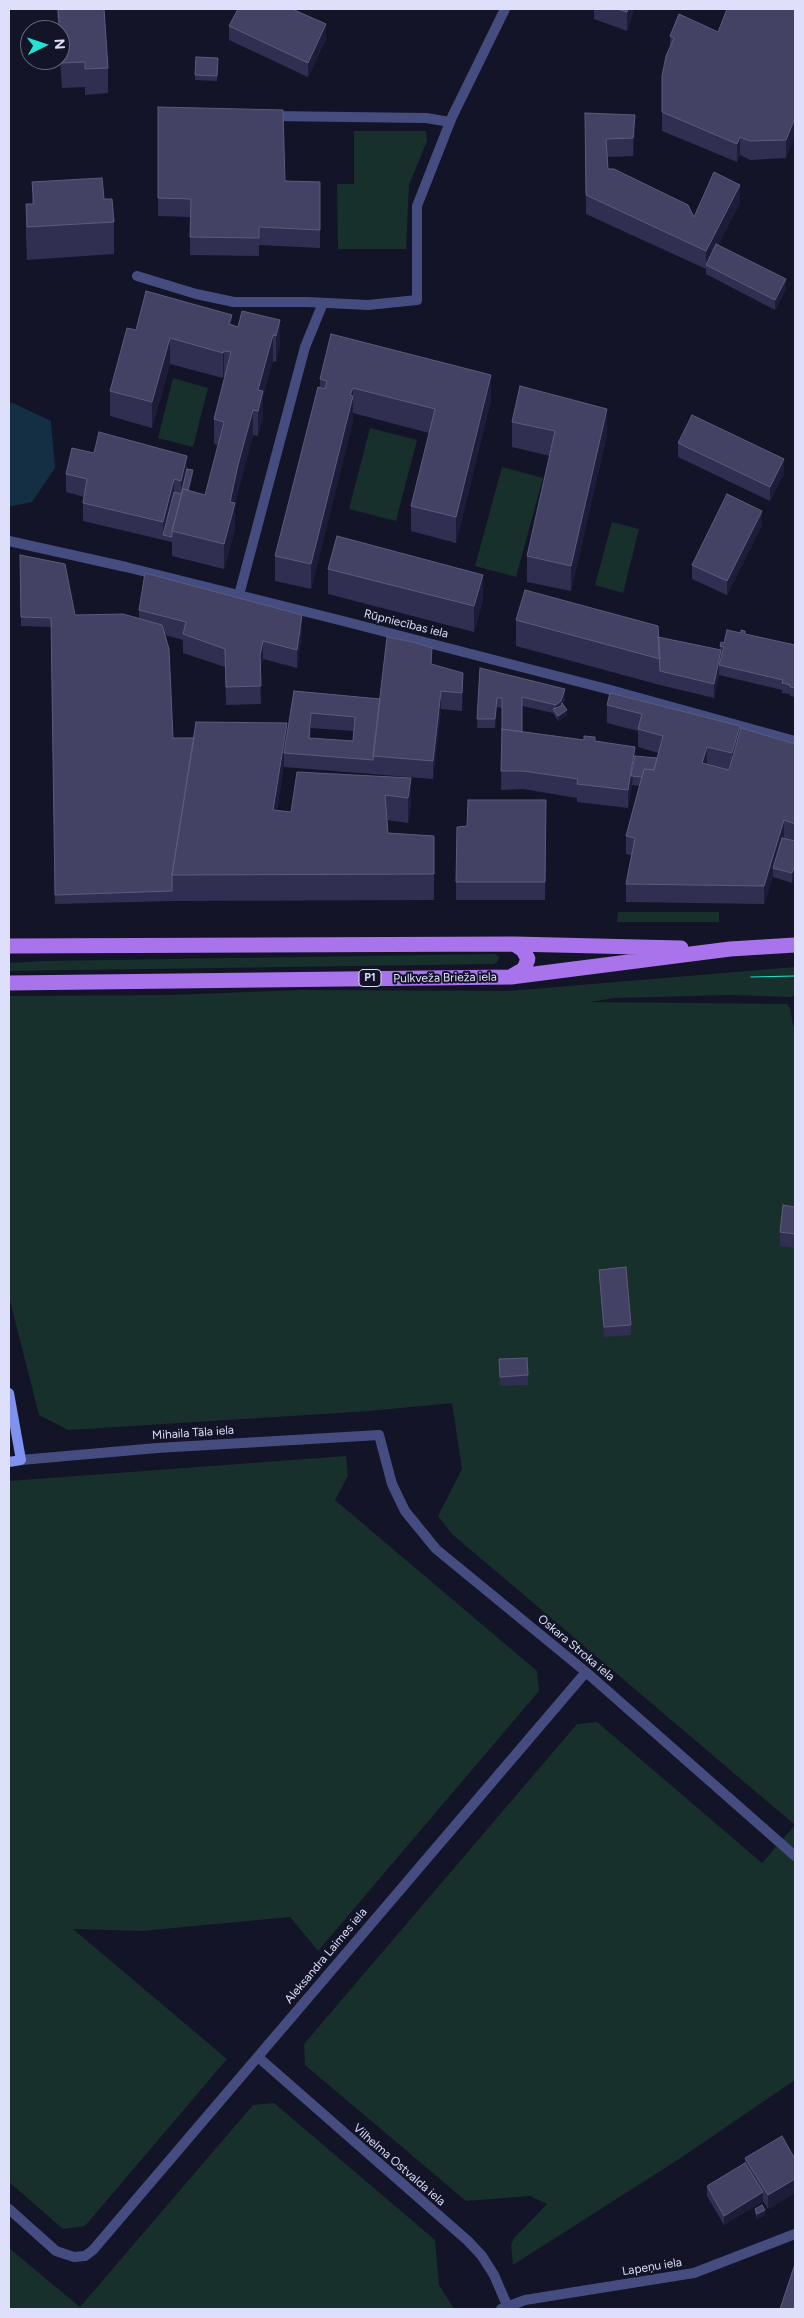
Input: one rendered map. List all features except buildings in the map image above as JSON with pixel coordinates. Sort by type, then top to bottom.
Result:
[{"type":"main road","name":"Pulkveža Brieža iela","points":[[9,946],[514,944],[730,949]]},
{"type":"main road","points":[[511,977],[524,969],[528,959],[523,950],[514,944]]},
{"type":"main road","name":"Pulkveža Brieža iela","points":[[9,983],[511,977],[730,949],[795,945]]},
{"type":"street","points":[[137,276],[196,294],[234,302],[368,305],[417,300],[417,206],[450,122],[505,9]]},
{"type":"street","points":[[262,116],[426,118],[450,122]]},
{"type":"street","points":[[239,595],[305,347],[323,303]]},
{"type":"street","name":"Rūpniecības iela","points":[[9,541],[239,595],[607,689],[795,741]]},
{"type":"street","points":[[9,1393],[21,1460]]},
{"type":"street","name":"Mihaila Tāla iela","points":[[9,1462],[157,1448],[379,1435]]},
{"type":"street","name":"Oskara Stroka iela","points":[[379,1435],[392,1484],[405,1511],[420,1532],[436,1549],[586,1672],[795,1856]]},
{"type":"street","name":"Aleksandra Laimes iela","points":[[9,2209],[56,2251],[74,2257],[85,2256],[103,2240],[586,1672]]},
{"type":"street","name":"Vilhelma Ostvalda iela","points":[[258,2057],[468,2241],[490,2268],[504,2307]]},
{"type":"street","name":"Lapeņu iela","points":[[504,2307],[525,2300],[694,2273],[795,2234]]},
{"type":"green space","points":[[354,131],[426,131],[427,141],[409,185],[406,249],[338,249],[337,184],[354,184]]},
{"type":"green space","points":[[173,378],[208,388],[193,447],[158,438]]},
{"type":"green space","points":[[370,428],[417,440],[396,521],[349,509]]},
{"type":"green space","points":[[502,467],[543,478],[516,577],[475,566]]},
{"type":"green space","points":[[612,522],[639,529],[623,593],[595,585]]},
{"type":"green space","points":[[618,912],[719,912],[719,922],[617,922]]},
{"type":"green space","points":[[494,954],[499,956],[498,961],[494,964],[9,971],[9,963],[44,961]]},
{"type":"green space","points":[[795,967],[795,996],[731,995],[614,998],[590,1002],[787,1004],[790,1008],[793,1025],[795,1026],[795,1825],[452,1534],[438,1516],[462,1469],[452,1403],[370,1411],[68,1430],[39,1415],[9,1297],[9,996],[169,995],[302,990],[509,991]]},
{"type":"green space","points":[[346,1456],[348,1476],[335,1500],[537,1671],[539,1691],[318,1951],[290,1917],[142,1931],[73,1929],[227,2059],[85,2226],[63,2229],[9,2182],[9,1481]]},
{"type":"green space","points":[[597,1722],[762,1863],[795,1825],[795,2080],[679,2159],[513,2265],[511,2245],[514,2238],[547,2204],[530,2196],[466,2201],[305,2065],[304,2044],[577,1724]]},
{"type":"green space","points":[[274,2103],[435,2240],[439,2285],[454,2309],[9,2309],[9,2248],[80,2307],[253,2105]]},
{"type":"water","points":[[9,403],[13,403],[51,421],[55,468],[32,502],[12,506],[9,505]]},
{"type":"tram line","points":[[751,977],[795,976]]}]
